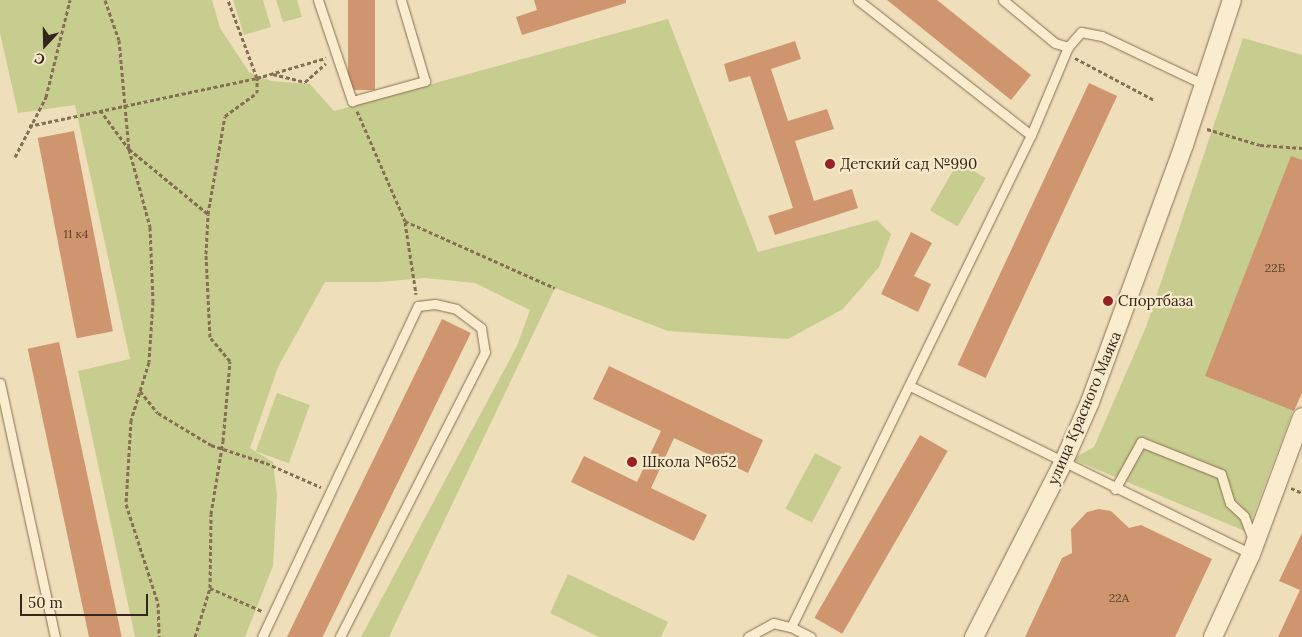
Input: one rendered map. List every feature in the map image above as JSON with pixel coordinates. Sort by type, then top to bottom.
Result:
[{"type":"street","name":"улица Красного Маяка","points":[[974,637],[1063,463],[1143,261],[1205,85],[1232,0]]},
{"type":"street","points":[[1213,637],[1253,549],[1302,418]]},
{"type":"lane","points":[[318,0],[352,101],[425,81],[401,0]]},
{"type":"lane","points":[[858,0],[1031,135]]},
{"type":"lane","points":[[1002,0],[1055,43],[1067,49]]},
{"type":"lane","points":[[791,627],[1031,135],[1067,49],[1081,32],[1102,36],[1205,85]]},
{"type":"lane","points":[[262,637],[418,306],[435,304],[456,309],[481,328],[485,352],[340,637]]},
{"type":"lane","points":[[0,383],[55,637]]},
{"type":"lane","points":[[910,386],[1115,489],[1253,549]]},
{"type":"lane","points":[[1115,489],[1141,442],[1221,474],[1230,503],[1244,516],[1253,549]]},
{"type":"lane","points":[[748,637],[773,623],[791,627],[807,636]]},
{"type":"path","points":[[15,157],[29,126],[46,97],[70,0]]},
{"type":"path","points":[[105,0],[119,40],[129,149],[150,228],[153,301],[149,362],[131,420],[126,504],[158,603],[159,637]]},
{"type":"path","points":[[195,637],[210,588],[211,514],[222,447],[230,361],[210,337],[206,254],[208,214],[225,116],[258,93],[257,78],[228,0]]},
{"type":"path","points":[[1067,49],[1154,100]]},
{"type":"path","points":[[29,126],[257,78],[336,54]]},
{"type":"path","points":[[272,74],[305,82],[336,54]]},
{"type":"path","points":[[352,101],[405,221],[418,306]]},
{"type":"path","points":[[100,110],[129,149],[208,214]]},
{"type":"path","points":[[1202,128],[1260,145],[1302,148]]},
{"type":"path","points":[[405,221],[556,288]]},
{"type":"path","points":[[140,391],[158,413],[200,439],[212,445],[266,463],[331,491]]},
{"type":"path","points":[[210,588],[272,616]]},
{"type":"green space","points":[[0,0],[212,0],[220,28],[249,72],[271,81],[310,84],[334,111],[668,19],[758,252],[877,220],[891,234],[879,267],[843,309],[788,339],[668,331],[555,288],[389,637],[361,637],[517,346],[530,310],[475,283],[425,278],[379,282],[325,282],[278,367],[250,448],[273,462],[277,495],[273,566],[245,637],[135,637],[78,371],[130,359],[75,105],[18,113],[0,33]]},
{"type":"green space","points":[[233,0],[263,0],[271,27],[244,35]]},
{"type":"green space","points":[[276,0],[297,0],[302,17],[283,22]]},
{"type":"green space","points":[[1243,38],[1302,55],[1302,387],[1247,532],[1072,459],[1094,447],[1146,327]]},
{"type":"green space","points":[[958,162],[986,178],[958,226],[930,210]]},
{"type":"green space","points":[[277,393],[310,405],[289,463],[256,451]]},
{"type":"green space","points":[[815,453],[841,467],[812,523],[785,509]]},
{"type":"green space","points":[[568,574],[668,622],[661,637],[599,637],[550,613]]},
{"type":"building","points":[[348,0],[375,0],[375,90],[348,90]]},
{"type":"building","points":[[534,0],[626,0],[626,3],[522,35],[516,17],[537,10]]},
{"type":"building","points":[[887,0],[937,0],[1031,75],[1011,100]]},
{"type":"building","points":[[795,41],[801,59],[771,69],[788,121],[827,109],[834,129],[795,141],[814,201],[852,189],[858,208],[775,235],[768,216],[793,208],[750,76],[729,82],[724,64]]},
{"type":"building","points":[[1089,83],[1117,96],[986,378],[958,365]]},
{"type":"building","points":[[74,131],[113,331],[77,338],[38,138]]},
{"type":"building","points":[[1291,156],[1302,160],[1302,393],[1294,411],[1205,376]]},
{"type":"building","points":[[911,232],[932,243],[914,276],[931,284],[918,312],[881,294]]},
{"type":"building","points":[[442,319],[471,333],[323,637],[287,637]]},
{"type":"building","points":[[59,342],[122,636],[89,637],[28,349]]},
{"type":"building","points":[[609,366],[763,440],[748,473],[674,438],[651,488],[707,515],[694,541],[571,482],[584,456],[637,482],[661,431],[593,399]]},
{"type":"building","points":[[920,435],[948,451],[842,634],[814,618]]},
{"type":"building","points":[[1099,509],[1111,511],[1129,528],[1141,525],[1212,559],[1175,637],[1025,637],[1062,558],[1072,553],[1071,529],[1087,512]]},
{"type":"building","points":[[1302,533],[1302,637],[1278,637],[1300,590],[1279,581]]},
{"type":"place","name":"Детский сад №990","points":[[830,164]]},
{"type":"place","name":"Спортбаза","points":[[1108,301]]},
{"type":"place","name":"Школа №652","points":[[632,462]]}]
